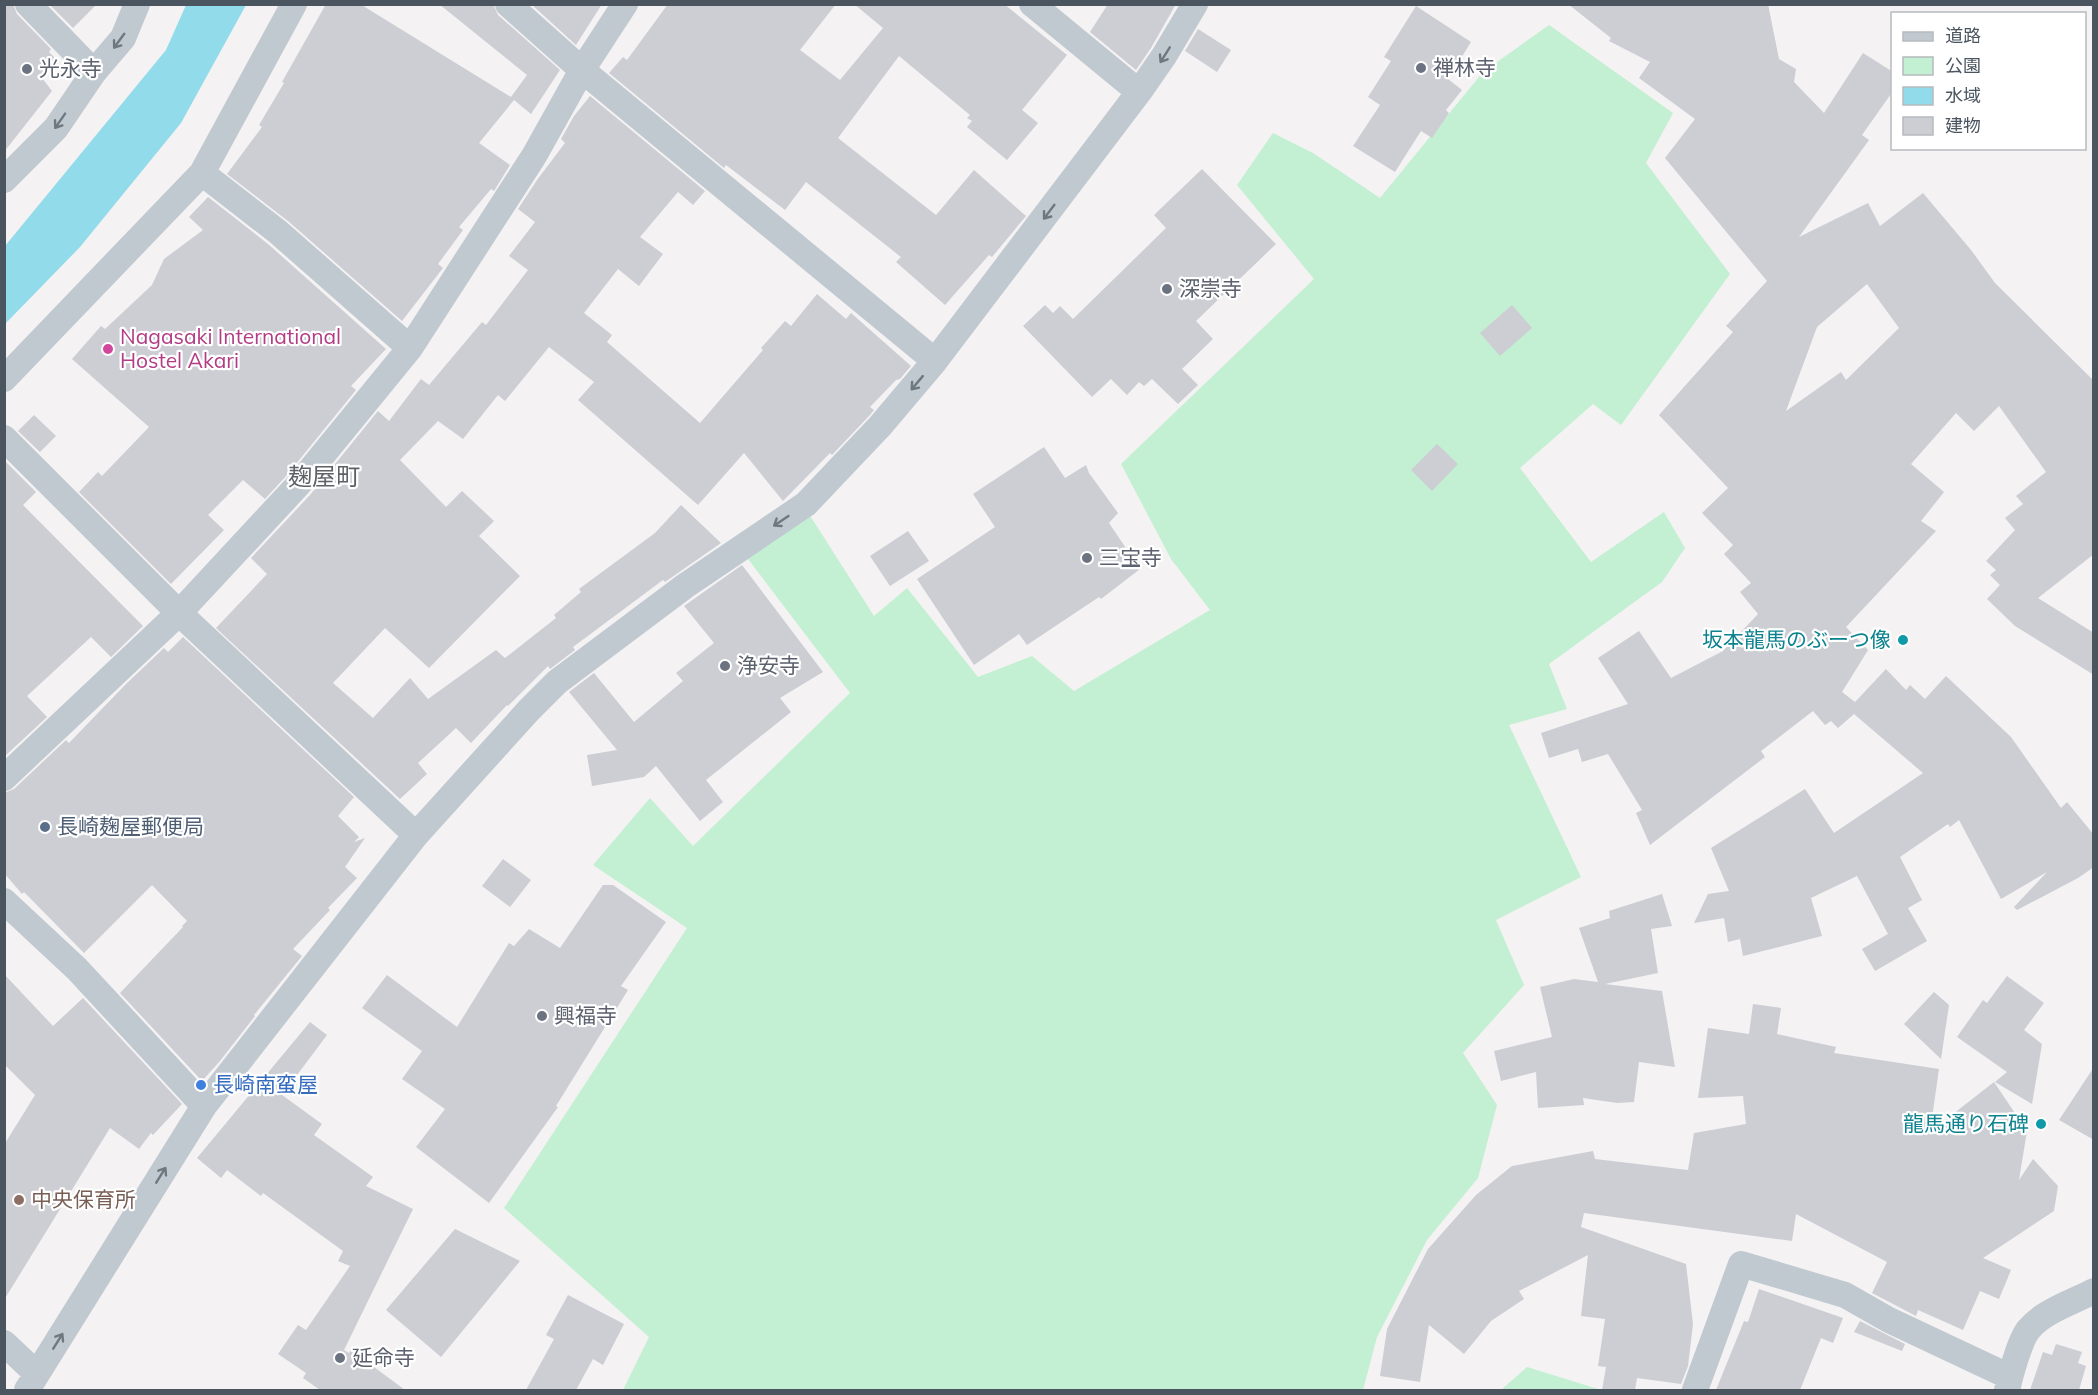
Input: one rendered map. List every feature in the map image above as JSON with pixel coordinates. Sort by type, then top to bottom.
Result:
[{"type":"street","points":[[28,4],[94,72]]},
{"type":"street","points":[[4,180],[56,128],[94,72],[123,38],[137,4]]},
{"type":"street","points":[[4,379],[201,174],[294,4]]},
{"type":"street","points":[[508,4],[582,70],[935,361]]},
{"type":"street","points":[[4,778],[179,613],[298,485],[410,348],[534,156],[582,70],[625,4]]},
{"type":"street","points":[[1032,4],[1139,92]]},
{"type":"street","points":[[4,1343],[32,1382],[204,1106],[416,835],[557,682],[685,586],[806,504],[880,426],[935,361],[1139,92],[1195,4]]},
{"type":"street","points":[[201,174],[278,232],[410,348]]},
{"type":"street","points":[[4,438],[179,613],[416,835]]},
{"type":"street","points":[[4,900],[77,969],[204,1106]]},
{"type":"street","points":[[1695,1390],[1741,1264],[1845,1295],[2008,1384],[2028,1330],[2041,1318],[2094,1291]]},
{"type":"green space","points":[[1549,25],[1673,113],[1646,163],[1730,274],[1621,425],[1593,404],[1520,468],[1591,562],[1664,512],[1685,548],[1662,582],[1549,664],[1567,709],[1509,725],[1581,877],[1496,920],[1524,985],[1463,1053],[1497,1105],[1478,1178],[1427,1240],[1377,1337],[1363,1390],[623,1390],[649,1337],[504,1208],[687,928],[593,865],[650,798],[693,846],[850,693],[748,559],[809,514],[874,616],[907,588],[978,677],[1032,656],[1074,691],[1210,610],[1171,559],[1121,464],[1314,279],[1237,185],[1273,133],[1313,153],[1380,198],[1483,72]]},
{"type":"green space","points":[[1527,1367],[1598,1389],[1598,1390],[1501,1390]]},
{"type":"water","points":[[186,5],[246,5],[181,123],[80,247],[5,324],[5,246],[166,50]]},
{"type":"building","name":"光永寺","points":[[4,4],[13,4],[17,14],[51,49],[49,52],[57,60],[42,78],[52,91],[4,152]]},
{"type":"building","points":[[49,4],[97,4],[73,28]]},
{"type":"building","points":[[326,4],[360,4],[511,97],[527,75],[439,4],[493,4],[498,15],[560,70],[531,114],[514,100],[479,143],[510,165],[494,191],[491,189],[459,227],[463,230],[438,264],[443,268],[402,321],[288,221],[227,174],[262,127],[259,125]]},
{"type":"building","points":[[531,4],[602,4],[576,45]]},
{"type":"building","points":[[668,4],[836,4],[800,50],[840,80],[883,28],[854,4],[1004,4],[1067,55],[1022,110],[1038,123],[1007,160],[967,127],[972,121],[967,118],[970,115],[899,56],[838,138],[936,215],[974,170],[1026,216],[992,257],[989,255],[945,305],[896,262],[901,257],[806,182],[785,210],[726,165],[724,168],[609,73],[623,57],[627,60]]},
{"type":"building","points":[[1108,4],[1176,4],[1136,70],[1090,32]]},
{"type":"building","points":[[1568,4],[1768,4],[1779,59],[1796,69],[1794,82],[1824,113],[1863,53],[1891,71],[1891,94],[1862,135],[1869,140],[1799,237],[1868,203],[1880,226],[1923,193],[1971,250],[1995,283],[2094,381],[2094,554],[2038,598],[2094,633],[2094,675],[2015,626],[1987,599],[2000,585],[1990,575],[1996,570],[1986,561],[2015,530],[2005,518],[2023,504],[2016,496],[2046,472],[1999,406],[1974,431],[1956,413],[1911,464],[1944,492],[1921,521],[1936,531],[1846,627],[1868,650],[1842,692],[1855,702],[1886,669],[1906,690],[1910,685],[1925,699],[1946,676],[2011,737],[2061,808],[2067,802],[2094,835],[2094,867],[2078,878],[2017,910],[2014,907],[2047,872],[2001,899],[1959,820],[1950,827],[1948,824],[1900,857],[1922,900],[1908,908],[1927,941],[1875,971],[1862,949],[1888,934],[1857,876],[1811,898],[1822,936],[1743,956],[1740,939],[1728,942],[1724,918],[1694,923],[1708,894],[1729,891],[1711,848],[1805,789],[1834,833],[1923,773],[1854,714],[1838,728],[1831,721],[1825,725],[1813,711],[1761,751],[1765,757],[1650,845],[1636,813],[1642,810],[1608,754],[1582,762],[1578,749],[1549,758],[1541,733],[1628,704],[1598,658],[1639,631],[1671,678],[1723,651],[1758,614],[1740,592],[1751,583],[1724,554],[1733,545],[1702,513],[1728,488],[1659,415],[1733,332],[1726,326],[1767,281],[1665,158],[1695,119],[1639,78],[1650,62],[1609,41],[1611,38]],"holes":[[[1867,284],[1899,328],[1846,380],[1841,372],[1786,411],[1817,327]]]},
{"type":"building","name":"禅林寺","points":[[1416,6],[1471,42],[1448,79],[1462,90],[1446,110],[1449,113],[1432,138],[1421,131],[1395,172],[1353,146],[1380,105],[1368,97],[1391,61],[1384,57]]},
{"type":"building","points":[[1198,29],[1231,50],[1217,72],[1185,51]]},
{"type":"building","points":[[590,96],[705,191],[693,205],[678,192],[640,237],[663,254],[639,286],[618,269],[584,313],[612,335],[607,342],[700,423],[785,321],[791,326],[817,294],[846,319],[851,313],[911,366],[870,407],[874,410],[869,416],[783,501],[744,453],[698,505],[578,400],[594,382],[549,347],[505,401],[498,395],[463,439],[438,421],[400,460],[446,507],[462,491],[494,521],[479,536],[520,576],[429,668],[385,628],[333,683],[373,718],[410,678],[428,699],[496,650],[505,658],[556,618],[554,615],[581,592],[579,589],[655,533],[681,505],[721,543],[665,582],[663,580],[573,647],[575,650],[550,669],[548,666],[471,743],[456,728],[418,763],[427,774],[400,799],[216,628],[267,574],[251,558],[310,495],[378,411],[389,421],[421,379],[429,385],[482,322],[486,325],[528,270],[509,256],[535,222],[518,209],[565,143],[561,139],[574,116]]},
{"type":"building","name":"深崇寺","points":[[1202,169],[1276,244],[1196,321],[1213,339],[1182,369],[1198,385],[1178,404],[1152,379],[1144,386],[1139,382],[1127,395],[1111,379],[1092,397],[1023,326],[1045,305],[1053,313],[1060,306],[1073,319],[1166,228],[1154,215]]},
{"type":"building","points":[[208,197],[268,244],[386,349],[351,386],[356,390],[265,499],[243,480],[208,515],[224,530],[171,584],[79,492],[98,472],[102,476],[149,427],[72,359],[101,326],[105,329],[152,285],[164,259],[203,230],[189,217]]},
{"type":"building","points":[[1512,305],[1532,328],[1500,356],[1480,333]]},
{"type":"building","points":[[34,415],[56,436],[40,452],[18,431]]},
{"type":"building","points":[[1437,444],[1458,464],[1432,491],[1411,470]]},
{"type":"building","name":"三宝寺","points":[[1044,447],[1065,478],[1086,465],[1089,473],[1118,513],[1109,523],[1140,569],[1101,599],[1099,597],[1027,645],[1019,634],[974,665],[917,579],[995,527],[973,494]]},
{"type":"building","points":[[4,460],[36,492],[23,505],[143,626],[111,657],[91,637],[27,696],[47,717],[4,757]]},
{"type":"building","points":[[908,531],[929,561],[890,586],[870,556]]},
{"type":"building","points":[[742,565],[823,672],[780,698],[791,712],[706,780],[723,802],[700,821],[656,766],[644,777],[592,786],[587,755],[617,750],[569,692],[594,673],[634,722],[683,681],[676,673],[714,643],[684,606]]},
{"type":"building","points":[[183,637],[354,797],[338,816],[359,837],[354,842],[365,838],[345,867],[357,878],[293,949],[302,956],[202,1081],[120,993],[187,921],[152,885],[84,953],[24,892],[22,894],[4,873],[4,793],[14,789],[66,740],[69,743],[164,648],[168,652]]},
{"type":"building","points":[[503,859],[531,880],[510,907],[482,886]]},
{"type":"building","points":[[603,885],[613,885],[666,922],[621,986],[628,990],[556,1106],[558,1107],[489,1203],[416,1147],[445,1109],[402,1079],[422,1051],[362,1008],[387,975],[457,1027],[509,943],[514,946],[529,929],[560,948]]},
{"type":"building","points":[[1662,894],[1672,926],[1651,929],[1658,973],[1605,984],[1662,991],[1675,1067],[1639,1062],[1634,1102],[1617,1103],[1583,1098],[1584,1105],[1538,1108],[1536,1072],[1501,1081],[1494,1051],[1552,1037],[1540,987],[1574,979],[1598,982],[1579,928],[1610,918],[1609,911]]},
{"type":"building","points":[[4,974],[53,1026],[83,998],[182,1104],[153,1135],[151,1133],[139,1149],[110,1128],[4,1300],[4,1145],[35,1095],[4,1064]]},
{"type":"building","points":[[2007,976],[2044,1003],[2024,1030],[2042,1044],[2032,1104],[1995,1082],[2007,1072],[1957,1037],[1983,1000],[1987,1003]]},
{"type":"building","points":[[1934,992],[1949,1005],[1941,1059],[1904,1024]]},
{"type":"building","points":[[1753,1004],[1781,1008],[1777,1034],[1836,1047],[1834,1053],[1939,1069],[1930,1132],[1994,1082],[2027,1131],[2019,1180],[2033,1159],[2058,1186],[2054,1211],[1983,1258],[2011,1270],[1999,1299],[1980,1291],[1963,1330],[1918,1310],[1916,1316],[1872,1293],[1887,1262],[1796,1214],[1792,1241],[1584,1213],[1581,1227],[1686,1264],[1693,1324],[1688,1366],[1681,1384],[1637,1378],[1635,1390],[1602,1390],[1606,1367],[1598,1366],[1605,1319],[1581,1316],[1588,1255],[1519,1291],[1524,1299],[1491,1321],[1464,1354],[1429,1325],[1420,1382],[1380,1376],[1387,1329],[1428,1249],[1476,1195],[1512,1166],[1593,1151],[1595,1159],[1688,1170],[1694,1133],[1746,1124],[1743,1096],[1698,1098],[1708,1028],[1749,1034]]},
{"type":"building","points":[[310,1022],[327,1035],[282,1095],[322,1124],[314,1135],[373,1177],[366,1186],[413,1209],[344,1350],[349,1353],[351,1350],[405,1390],[320,1390],[303,1378],[306,1373],[278,1354],[298,1325],[306,1330],[350,1266],[338,1261],[343,1251],[263,1193],[261,1196],[227,1170],[221,1178],[197,1158]]},
{"type":"building","points":[[2094,1067],[2094,1140],[2059,1120]]},
{"type":"building","points":[[455,1229],[520,1261],[441,1357],[386,1310]]},
{"type":"building","points":[[1759,1289],[1843,1318],[1833,1343],[1821,1338],[1800,1390],[1716,1390],[1744,1321],[1748,1322]]},
{"type":"building","points":[[568,1295],[624,1324],[603,1365],[593,1359],[576,1390],[526,1390],[554,1339],[546,1335]]},
{"type":"building","points":[[1860,1321],[1905,1344],[1902,1351],[1854,1332]]},
{"type":"building","points":[[2056,1344],[2082,1352],[2078,1363],[2086,1366],[2079,1390],[2030,1390],[2043,1352],[2052,1355]]},
{"type":"place","name":"禅林寺","points":[[1421,68]]},
{"type":"place","name":"光永寺","points":[[27,69]]},
{"type":"place","name":"深崇寺","points":[[1167,289]]},
{"type":"place","name":"Nagasaki International Hostel Akari","points":[[108,349]]},
{"type":"place","name":"三宝寺","points":[[1087,558]]},
{"type":"place","name":"坂本龍馬のぶーつ像","points":[[1903,640]]},
{"type":"place","name":"浄安寺","points":[[725,666]]},
{"type":"place","name":"長崎麹屋郵便局","points":[[45,827]]},
{"type":"place","name":"興福寺","points":[[542,1016]]},
{"type":"place","name":"長崎南蛮屋","points":[[201,1085]]},
{"type":"place","name":"龍馬通り石碑","points":[[2041,1124]]},
{"type":"place","name":"中央保育所","points":[[19,1200]]},
{"type":"place","name":"延命寺","points":[[340,1358]]},
{"type":"district","name":"麹屋町","points":[[324,477]]}]
